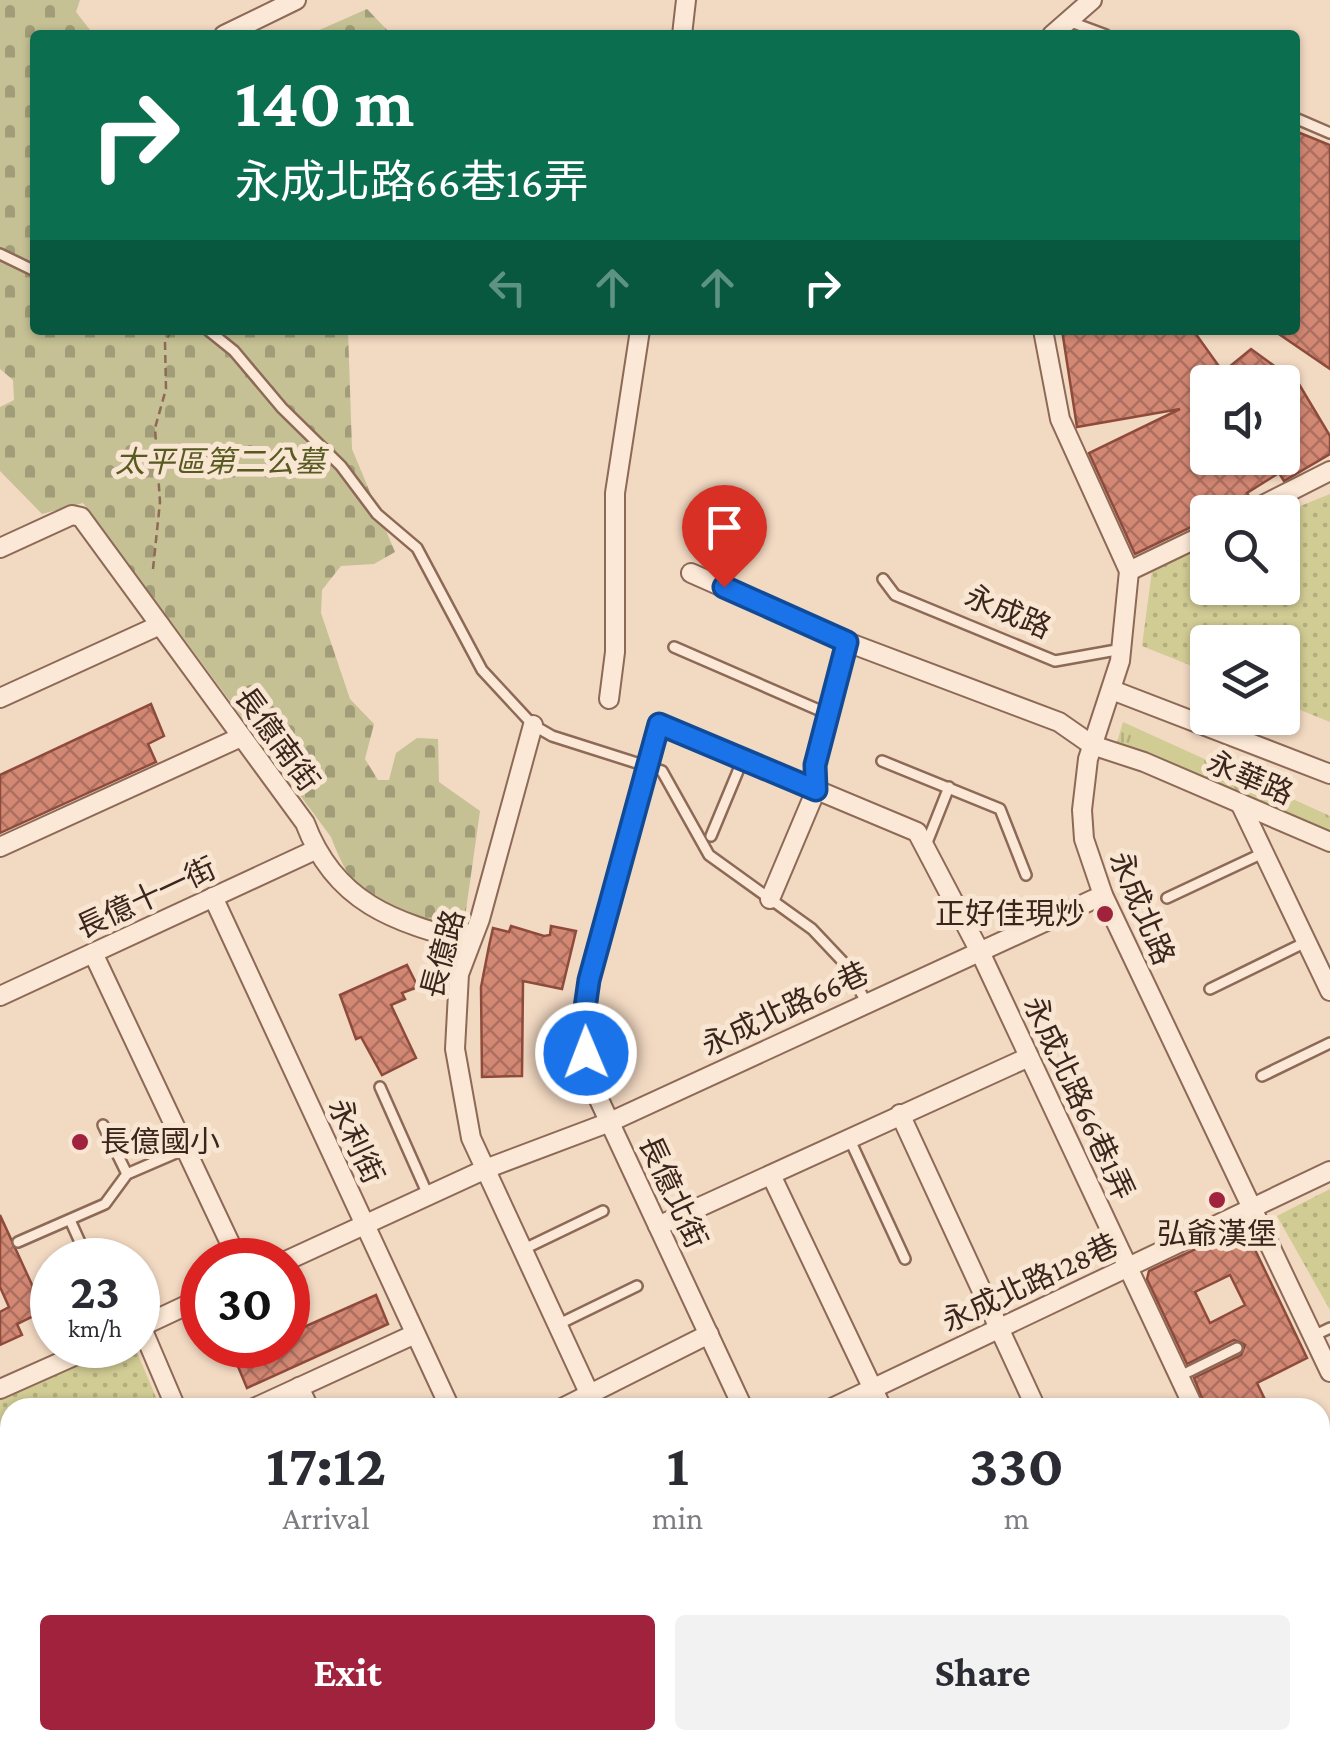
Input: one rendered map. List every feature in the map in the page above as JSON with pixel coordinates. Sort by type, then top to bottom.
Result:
[{"type":"street","points":[[234,30],[296,0]]},
{"type":"street","points":[[683,30],[686,0]]},
{"type":"street","points":[[1057,30],[1092,0]]},
{"type":"street","points":[[609,699],[616,652],[614,504],[639,335]]},
{"type":"street","points":[[690,573],[847,642],[1059,722],[1092,745],[1122,649],[1129,572],[1060,419],[1043,335]]},
{"type":"street","points":[[1283,495],[1330,471]]},
{"type":"street","name":"長億南街","points":[[0,548],[76,516],[304,823],[315,850],[344,886],[378,913],[470,942]]},
{"type":"street","points":[[1129,572],[1190,542]]},
{"type":"street","points":[[0,698],[160,625]]},
{"type":"street","points":[[770,899],[816,790],[815,765],[847,642]]},
{"type":"street","points":[[1112,690],[1330,774]]},
{"type":"street","name":"長億北街","points":[[738,1398],[588,1069],[584,1006],[659,724],[743,759]]},
{"type":"street","name":"長億路","points":[[533,725],[480,919],[459,974],[455,1050],[471,1138],[592,1398]]},
{"type":"street","points":[[0,847],[241,737]]},
{"type":"street","name":"永華路","points":[[1092,745],[1330,842]]},
{"type":"street","name":"永成北路","points":[[1092,745],[1083,824],[1103,896],[1252,1208],[1321,1332],[1330,1372]]},
{"type":"street","points":[[743,759],[917,832],[925,847]]},
{"type":"street","points":[[1240,803],[1328,981]]},
{"type":"street","name":"永成北路66巷1弄","points":[[925,847],[980,952],[1190,1398]]},
{"type":"street","name":"長億十一街","points":[[0,996],[315,850]]},
{"type":"street","name":"永成北路66巷","points":[[310,1250],[488,1168],[610,1122],[1103,896]]},
{"type":"street","name":"永利街","points":[[213,897],[445,1398]]},
{"type":"street","points":[[92,953],[228,1238]]},
{"type":"street","points":[[658,1226],[1029,1057]]},
{"type":"street","points":[[900,1114],[1032,1398]]},
{"type":"street","name":"永成北路128巷","points":[[852,1398],[1330,1170]]},
{"type":"street","points":[[771,1175],[878,1398]]},
{"type":"street","points":[[276,1398],[415,1334]]},
{"type":"street","points":[[598,1398],[709,1334]]},
{"type":"street","points":[[0,1389],[47,1368]]},
{"type":"street","points":[[158,1368],[171,1398]]},
{"type":"street","points":[[299,1388],[304,1398]]},
{"type":"lane","points":[[1068,20],[1093,30]]},
{"type":"lane","points":[[1300,120],[1330,133]]},
{"type":"lane","points":[[0,254],[30,269]]},
{"type":"lane","points":[[214,335],[234,351],[282,408],[340,466],[377,514],[416,548],[482,670],[533,725],[552,736],[662,771],[710,855],[812,929],[839,957],[866,1002]]},
{"type":"lane","name":"永成路","points":[[883,579],[895,595],[1054,661],[1122,649]]},
{"type":"lane","points":[[674,647],[828,714]]},
{"type":"lane","points":[[710,836],[743,759]]},
{"type":"lane","points":[[882,760],[1000,809],[1026,875]]},
{"type":"lane","points":[[925,847],[949,788]]},
{"type":"lane","points":[[1168,898],[1264,852]]},
{"type":"lane","points":[[1210,989],[1306,942]]},
{"type":"lane","points":[[1262,1076],[1330,1044]]},
{"type":"lane","points":[[380,1087],[430,1197]]},
{"type":"lane","points":[[103,1125],[128,1174]]},
{"type":"lane","points":[[850,1138],[905,1259]]},
{"type":"lane","points":[[18,1242],[105,1204],[128,1174],[186,1149]]},
{"type":"lane","points":[[522,1250],[602,1211]]},
{"type":"lane","points":[[70,1220],[78,1238]]},
{"type":"lane","points":[[557,1325],[637,1286]]},
{"type":"lane","points":[[1180,1376],[1237,1348]]},
{"type":"path","points":[[153,569],[160,502],[154,428],[166,388],[165,342],[169,335]]},
{"type":"green space","name":"太平區第二公墓","points":[[0,0],[80,0],[76,12],[90,30],[30,30],[30,335],[348,335],[352,449],[395,552],[374,564],[341,566],[322,590],[321,613],[350,699],[374,724],[365,759],[378,780],[389,780],[396,753],[417,738],[438,739],[439,782],[480,811],[465,917],[451,928],[389,910],[362,892],[331,837],[83,503],[42,514],[0,471],[0,407],[14,400],[13,380],[0,369]]},
{"type":"green space","points":[[367,9],[387,30],[319,30]]},
{"type":"green space","points":[[1330,494],[1330,722],[1300,710],[1300,625],[1190,625],[1190,665],[1142,646],[1153,563],[1190,549],[1190,605],[1300,605],[1300,506]]},
{"type":"green space","points":[[1123,722],[1330,816],[1330,838],[1115,749]]},
{"type":"green space","points":[[1330,1189],[1330,1310],[1277,1216]]},
{"type":"green space","points":[[72,1368],[144,1368],[156,1398],[2,1398]]},
{"type":"building","points":[[1300,133],[1330,145],[1330,369],[1280,335],[1300,335]]},
{"type":"building","points":[[1063,335],[1197,335],[1218,365],[1190,365],[1190,475],[1276,475],[1248,495],[1190,495],[1190,528],[1135,554],[1089,453],[1180,409],[1077,427]]},
{"type":"building","points":[[1251,349],[1273,365],[1232,365]]},
{"type":"building","points":[[1300,386],[1330,436],[1330,454],[1300,472]]},
{"type":"building","points":[[151,704],[164,736],[148,744],[156,762],[0,833],[0,775]]},
{"type":"building","points":[[511,926],[544,936],[550,935],[551,926],[576,931],[562,989],[523,981],[522,1076],[482,1077],[481,987],[493,928],[509,932]]},
{"type":"building","points":[[407,965],[418,987],[402,993],[405,999],[391,1005],[416,1058],[382,1075],[361,1037],[356,1039],[340,995]]},
{"type":"building","points":[[147,1124],[153,1139],[134,1148],[128,1133]]},
{"type":"building","points":[[0,1215],[30,1280],[30,1318],[17,1324],[22,1335],[0,1345],[0,1312],[9,1307],[0,1287]]},
{"type":"building","points":[[1238,1229],[1246,1231],[1307,1358],[1257,1383],[1264,1398],[1202,1398],[1194,1378],[1241,1355],[1245,1345],[1234,1340],[1187,1364],[1147,1279],[1149,1271]],"holes":[[[1230,1275],[1245,1305],[1210,1323],[1195,1292]]]},
{"type":"building","points":[[376,1295],[388,1324],[310,1359],[310,1324]]},
{"type":"building","points":[[239,1368],[291,1368],[247,1388]]},
{"type":"place","name":"正好佳現炒","points":[[1105,914]]},
{"type":"place","name":"長億國小","points":[[80,1142]]},
{"type":"place","name":"弘爺漢堡","points":[[1217,1200]]},
{"type":"route","points":[[586,1053],[583,1022],[589,980],[659,724],[816,790],[815,765],[847,642],[825,628],[724,587]]}]
